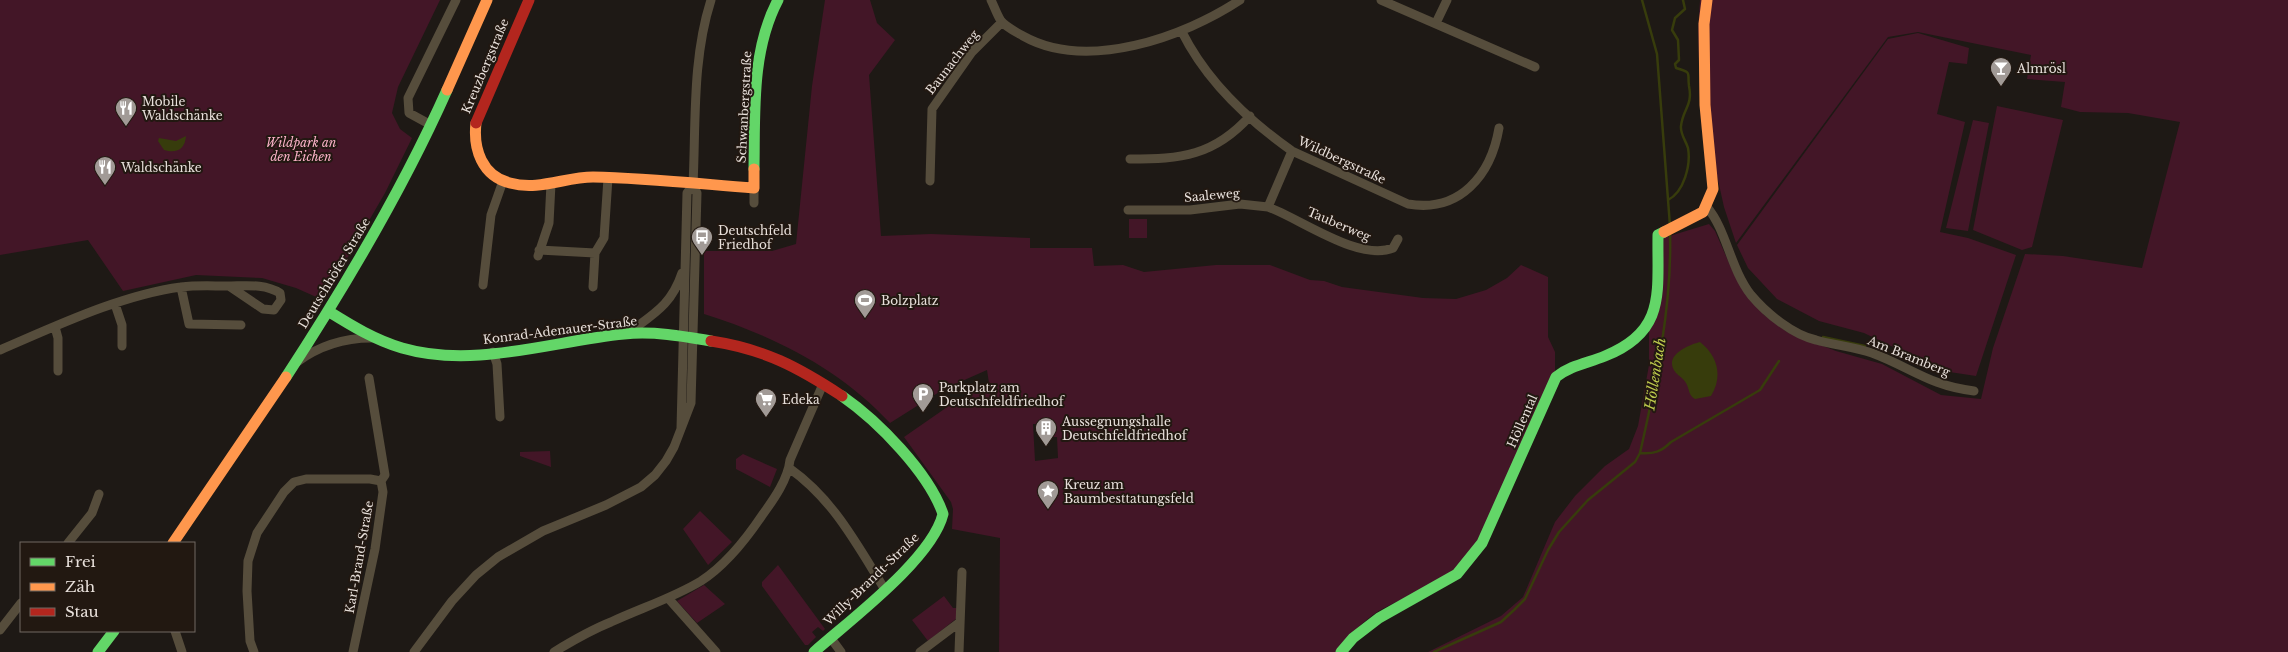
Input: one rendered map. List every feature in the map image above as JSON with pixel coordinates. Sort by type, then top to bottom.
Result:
[{"type":"street","points":[[431,125],[409,113],[408,98],[456,0]]},
{"type":"street","name":"Deutschhöfer Straße","points":[[174,542],[295,363],[392,204],[431,125],[487,0]]},
{"type":"street","name":"Kreuzbergstraße","points":[[529,0],[476,120],[475,144],[480,159],[488,171],[503,181],[529,186],[551,184],[582,177],[693,185]]},
{"type":"street","points":[[414,652],[452,601],[476,575],[501,555],[543,531],[606,505],[648,481],[672,451],[681,428],[688,337],[697,194],[693,185],[698,60],[703,28],[711,0]]},
{"type":"street","name":"Schwanbergstraße","points":[[754,203],[758,76],[761,49],[768,19],[778,0]]},
{"type":"street","points":[[991,0],[1002,22],[1038,43],[1074,49],[1101,50],[1129,47],[1182,32],[1240,0]]},
{"type":"street","points":[[1382,0],[1536,67]]},
{"type":"street","points":[[1436,23],[1447,0]]},
{"type":"street","points":[[1707,0],[1704,24],[1705,105],[1713,173],[1713,189],[1707,207]]},
{"type":"street","name":"Baunachweg","points":[[930,182],[932,109],[972,52],[1002,22]]},
{"type":"street","name":"Wildbergstraße","points":[[1182,32],[1196,56],[1215,82],[1250,116],[1292,150],[1408,204],[1429,206],[1454,198],[1476,181],[1492,157],[1499,128]]},
{"type":"street","points":[[1130,159],[1166,159],[1194,155],[1230,136],[1250,116]]},
{"type":"street","points":[[1268,207],[1292,150]]},
{"type":"street","points":[[593,286],[595,253],[604,238],[608,178]]},
{"type":"street","points":[[483,285],[491,215],[503,181]]},
{"type":"street","points":[[551,184],[549,223],[538,253],[595,253]]},
{"type":"street","points":[[693,185],[754,188]]},
{"type":"street","points":[[688,337],[685,263],[687,193],[693,185]]},
{"type":"street","name":"Saaleweg","points":[[1128,210],[1190,210],[1240,204],[1268,207]]},
{"type":"street","name":"Tauberweg","points":[[1268,207],[1360,248],[1388,250],[1393,248],[1398,239]]},
{"type":"street","name":"Höllental","points":[[1341,652],[1374,620],[1438,587],[1469,563],[1482,543],[1556,377],[1570,367],[1620,349],[1631,342],[1648,325],[1655,298],[1658,236],[1672,230],[1707,207]]},
{"type":"street","name":"Am Bramberg","points":[[1707,207],[1713,214],[1734,268],[1742,282],[1752,296],[1773,316],[1814,340],[1871,353],[1941,386],[1974,391]]},
{"type":"street","points":[[627,334],[666,305],[678,286],[685,263]]},
{"type":"street","points":[[0,350],[115,304],[181,287],[229,286],[268,287],[280,293],[281,300],[274,310],[263,309],[229,286]]},
{"type":"street","points":[[181,287],[189,324],[241,324]]},
{"type":"street","points":[[115,304],[122,325],[122,346]]},
{"type":"street","name":"Konrad-Adenauer-Straße","points":[[328,311],[374,338],[409,349],[430,353],[473,354],[627,334],[688,337],[757,350],[852,401],[891,438],[930,490],[942,511],[943,523]]},
{"type":"street","points":[[55,327],[58,338],[58,371]]},
{"type":"street","name":"Konrad-Adenauer-Straße","points":[[295,363],[310,353],[341,341],[374,338]]},
{"type":"street","points":[[493,352],[497,364],[500,417]]},
{"type":"street","name":"Karl-Brand-Straße","points":[[353,652],[375,549],[383,492],[381,481],[385,475],[368,378]]},
{"type":"street","points":[[554,652],[587,633],[668,598],[702,580],[738,547],[772,502],[789,468],[790,460],[823,384]]},
{"type":"street","points":[[789,468],[813,487],[833,508],[884,588]]},
{"type":"street","points":[[254,652],[250,642],[247,591],[248,561],[257,533],[284,492],[294,482],[306,479],[370,479],[381,481]]},
{"type":"street","points":[[69,542],[92,513],[99,494]]},
{"type":"street","name":"Willy-Brandt-Straße","points":[[814,652],[916,558],[943,523]]},
{"type":"street","points":[[959,652],[962,572]]},
{"type":"street","points":[[668,598],[716,652]]},
{"type":"street","points":[[0,630],[20,604]]},
{"type":"street","points":[[920,652],[960,622]]},
{"type":"street","points":[[98,652],[113,632]]},
{"type":"street","points":[[175,632],[182,652]]},
{"type":"street","points":[[830,637],[841,652]]},
{"type":"green space","name":"Wildpark an den Eichen","points":[[0,0],[440,0],[398,87],[392,113],[400,129],[412,138],[385,193],[323,300],[296,288],[262,278],[196,275],[123,291],[88,240],[0,255]]},
{"type":"green space","points":[[825,0],[870,0],[877,23],[895,40],[869,75],[881,236],[931,234],[1030,238],[1030,248],[1092,248],[1094,266],[1123,265],[1144,272],[1216,265],[1270,265],[1310,280],[1324,281],[1342,287],[1423,298],[1456,299],[1486,290],[1507,278],[1521,265],[1548,277],[1548,337],[1555,352],[1555,373],[1483,533],[1455,569],[1437,582],[1377,612],[1355,630],[1336,652],[999,652],[1000,538],[952,529],[953,509],[951,502],[904,437],[953,403],[989,383],[987,370],[944,389],[890,423],[850,386],[804,356],[756,333],[704,314],[704,251],[772,251],[796,244],[812,86]],"holes":[[[1033,424],[1045,424],[1046,437],[1057,437],[1058,458],[1035,461]]]},
{"type":"green space","points":[[1700,0],[2288,0],[2288,652],[1428,652],[1501,616],[1523,597],[1555,522],[1575,496],[1605,466],[1629,449],[1638,426],[1649,365],[1649,330],[1663,238],[1709,224],[1715,231],[1733,272],[1747,293],[1764,315],[1787,332],[1836,351],[1882,364],[1941,395],[1981,399],[1993,348],[2025,254],[2063,256],[2142,268],[2180,122],[2128,113],[2080,112],[2061,107],[2065,82],[2027,79],[2031,55],[1918,32],[1888,37],[1736,243],[1724,207],[1700,99],[1698,30]]},
{"type":"green space","points":[[1918,33],[1969,48],[1967,64],[1949,62],[1937,114],[1965,122],[1940,232],[1968,238],[2016,255],[1976,376],[1943,371],[1864,333],[1819,321],[1777,299],[1748,268],[1737,245],[1888,39]]},
{"type":"green space","points":[[1997,106],[2063,120],[2032,247],[2022,250],[1973,230]]},
{"type":"green space","points":[[1973,120],[1989,123],[1968,231],[1946,228]]},
{"type":"green space","points":[[1129,219],[1147,219],[1147,238],[1129,238]]},
{"type":"green space","points":[[550,451],[551,467],[520,456],[520,452]]},
{"type":"green space","points":[[743,454],[777,469],[770,487],[736,469],[736,459]]},
{"type":"green space","points":[[700,511],[732,542],[708,565],[683,529]]},
{"type":"green space","points":[[778,565],[825,629],[823,631],[818,627],[812,632],[816,637],[808,645],[805,645],[762,586],[762,582]]},
{"type":"green space","points":[[704,585],[725,604],[697,623],[677,601]]},
{"type":"green space","points":[[944,596],[953,608],[957,608],[957,618],[928,641],[912,620]]},
{"type":"shaded area","points":[[186,136],[182,147],[176,151],[164,150],[158,141],[159,138],[176,141]]},
{"type":"shaded area","points":[[1700,342],[1715,360],[1718,374],[1715,389],[1711,396],[1695,399],[1690,394],[1685,381],[1676,373],[1672,361],[1678,352]]},
{"type":"waterway","name":"Höllenbach","points":[[1642,0],[1657,54],[1670,226]]},
{"type":"waterway","points":[[1668,200],[1674,196],[1682,185],[1689,155],[1681,129],[1682,120],[1690,98],[1689,81],[1687,72],[1676,68],[1675,64],[1679,60],[1678,40],[1672,30],[1675,18],[1685,9],[1683,0]]},
{"type":"waterway","name":"Höllenbach","points":[[1434,652],[1501,622],[1514,610],[1525,599],[1548,550],[1559,532],[1588,500],[1635,462],[1640,453],[1662,344],[1666,316],[1670,234]]},
{"type":"waterway","points":[[1823,337],[1865,346]]},
{"type":"waterway","points":[[1640,453],[1653,453],[1664,448],[1671,442],[1760,390],[1779,361]]},
{"type":"traffic: fast","points":[[754,169],[755,104],[759,61],[769,20],[778,0]]},
{"type":"traffic: fast","points":[[286,377],[372,237],[430,128],[447,90]]},
{"type":"traffic: fast","points":[[1341,652],[1353,638],[1379,618],[1457,574],[1482,543],[1556,377],[1574,367],[1605,356],[1625,346],[1639,335],[1649,322],[1657,292],[1658,235],[1664,232]]},
{"type":"traffic: fast","points":[[328,311],[382,341],[429,354],[485,355],[597,337],[635,333],[668,334],[711,341]]},
{"type":"traffic: fast","points":[[814,652],[868,606],[907,569],[936,532],[943,514],[926,482],[901,449],[871,419],[842,396]]},
{"type":"traffic: fast","points":[[98,652],[113,632]]},
{"type":"traffic: slow","points":[[447,90],[487,0]]},
{"type":"traffic: slow","points":[[1664,232],[1703,212],[1713,189],[1705,105],[1704,24],[1707,0]]},
{"type":"traffic: slow","points":[[476,123],[475,133],[478,152],[486,168],[500,179],[521,185],[542,185],[593,177],[754,188],[754,169]]},
{"type":"traffic: slow","points":[[174,542],[286,377]]},
{"type":"traffic: jam","points":[[476,123],[529,0]]},
{"type":"traffic: jam","points":[[711,341],[730,344],[764,354],[810,376],[842,396]]},
{"type":"place","name":"Almrösl","points":[[2001,87]]},
{"type":"place","name":"Mobile Waldschänke","points":[[126,127]]},
{"type":"place","name":"Waldschänke","points":[[105,186]]},
{"type":"place","name":"Deutschfeld Friedhof","points":[[702,256]]},
{"type":"place","name":"Bolzplatz","points":[[865,319]]},
{"type":"place","name":"Parkplatz am Deutschfeldfriedhof","points":[[923,413]]},
{"type":"place","name":"Edeka","points":[[766,418]]},
{"type":"place","name":"Aussegnungshalle Deutschfeldfriedhof","points":[[1046,447]]},
{"type":"place","name":"Kreuz am Baumbesttatungsfeld","points":[[1048,510]]}]
